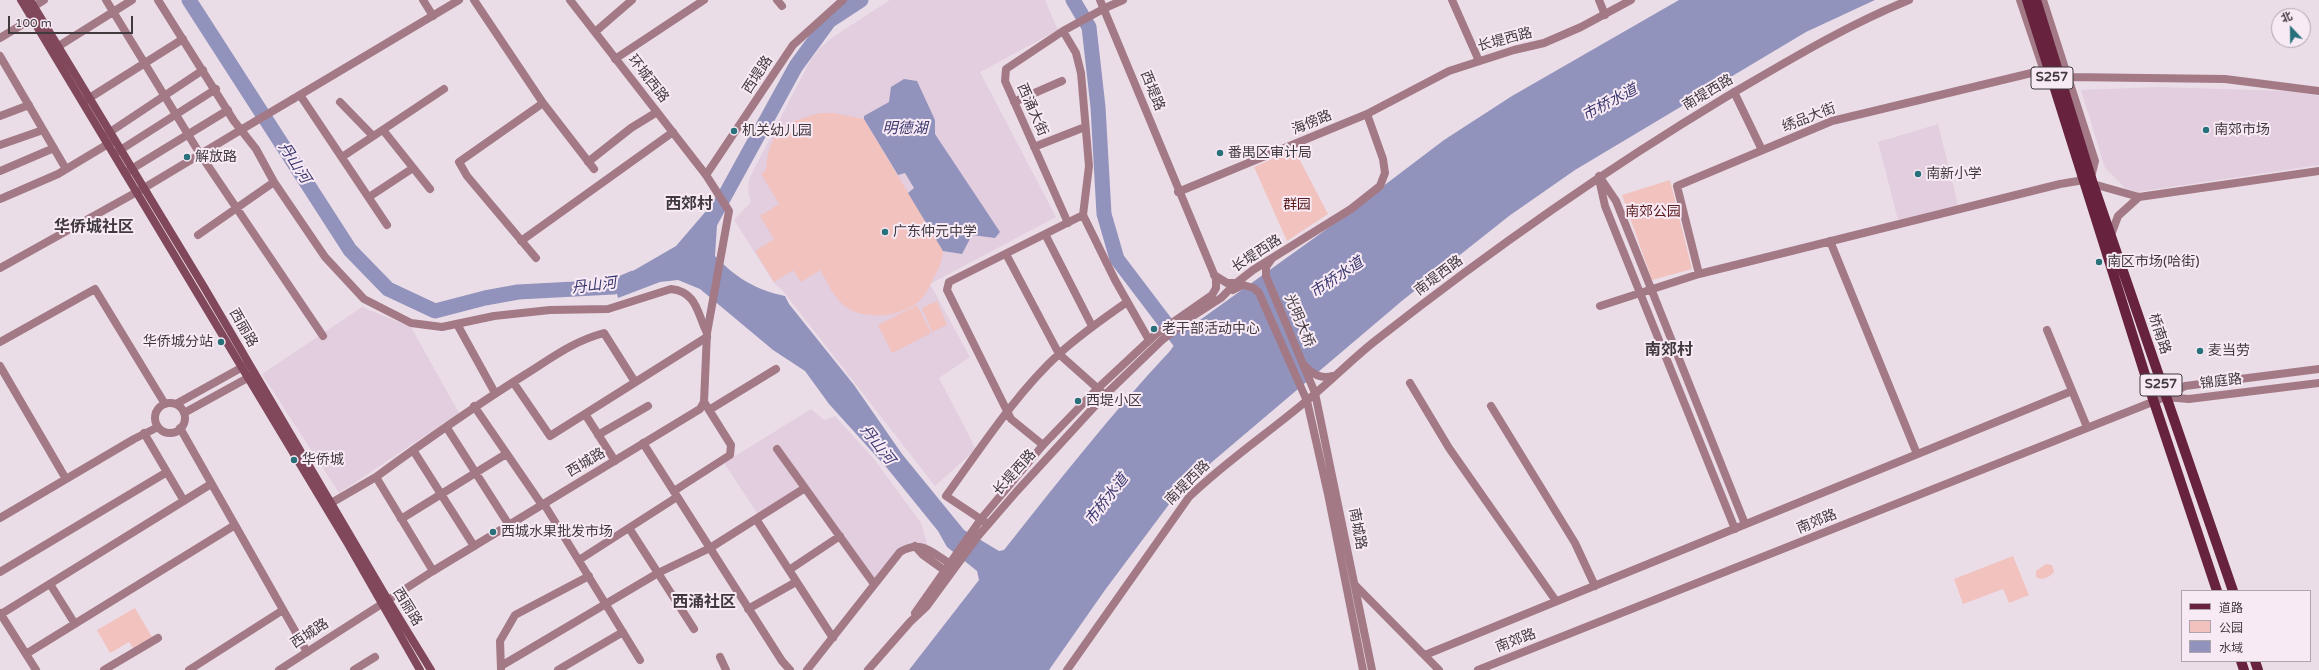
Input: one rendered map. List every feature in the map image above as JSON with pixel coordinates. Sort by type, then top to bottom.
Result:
[{"type":"main road","name":"西丽路","points":[[21,0],[30,6],[35,17],[246,365],[384,602],[420,670]]},
{"type":"main road","name":"S257","points":[[2027,0],[2080,155]]},
{"type":"main road","name":"S257","points":[[2036,0],[2080,155]]},
{"type":"main road","name":"桥南路","points":[[2080,155],[2089,181],[2153,400],[2217,590]]},
{"type":"main road","name":"桥南路","points":[[2089,181],[2111,235],[2165,397],[2233,590]]},
{"type":"main road","name":"西丽路","points":[[384,602],[431,670]]},
{"type":"street","points":[[30,6],[44,0]]},
{"type":"street","points":[[106,0],[200,154],[323,336]]},
{"type":"street","points":[[55,49],[132,0]]},
{"type":"street","points":[[158,0],[228,110],[256,149],[274,182],[325,257],[364,299],[411,323],[442,327],[494,316],[550,310],[608,309],[671,289],[681,290],[691,297],[707,335]]},
{"type":"street","points":[[423,0],[433,16]]},
{"type":"street","points":[[0,268],[140,190],[459,0]]},
{"type":"street","points":[[474,0],[544,103],[594,169]]},
{"type":"street","name":"环城西路","points":[[570,0],[706,175]]},
{"type":"street","points":[[594,32],[632,0]]},
{"type":"street","points":[[615,58],[704,0]]},
{"type":"street","name":"西堤路","points":[[706,175],[793,45],[843,0]]},
{"type":"street","name":"西堤路","points":[[1100,0],[1105,8],[1178,192],[1214,275]]},
{"type":"street","points":[[1119,0],[1063,31],[1076,53],[1081,73],[1085,127],[1090,166],[1083,215],[1149,340]]},
{"type":"street","points":[[1105,8],[1123,0]]},
{"type":"street","points":[[1452,0],[1479,61]]},
{"type":"street","points":[[1599,0],[1605,14]]},
{"type":"street","name":"长堤西路","points":[[910,622],[950,565],[1043,445],[1097,389],[1149,340],[1156,334],[1188,315],[1221,298],[1271,259],[1351,209],[1380,186],[1385,173],[1383,159],[1367,114],[1449,71],[1544,43],[1631,0]]},
{"type":"street","name":"南堤西路","points":[[1067,670],[1189,497],[1207,479],[1307,401],[1373,342],[1436,294],[1599,176],[1734,92],[1840,32],[1909,0]]},
{"type":"street","points":[[2020,0],[2073,162],[2089,181]]},
{"type":"street","points":[[2043,0],[2095,161],[2089,181]]},
{"type":"street","points":[[0,38],[35,17]]},
{"type":"street","name":"西涌大街","points":[[1063,31],[1006,69],[1005,81],[1068,223]]},
{"type":"street","points":[[86,100],[184,39]]},
{"type":"street","points":[[0,56],[66,169]]},
{"type":"street","points":[[106,134],[203,70]]},
{"type":"street","name":"绣品大街","points":[[1699,274],[1677,186],[1832,121],[1851,115],[2044,70]]},
{"type":"street","points":[[2068,76],[2225,79],[2319,91]]},
{"type":"street","points":[[1014,102],[1062,81]]},
{"type":"street","points":[[117,152],[216,89]]},
{"type":"street","points":[[342,157],[444,89]]},
{"type":"street","points":[[1734,92],[1762,150]]},
{"type":"street","points":[[297,97],[342,157],[387,225]]},
{"type":"street","points":[[340,102],[373,136]]},
{"type":"street","points":[[536,258],[467,176],[459,162],[544,103]]},
{"type":"street","points":[[0,116],[29,106]]},
{"type":"street","points":[[129,171],[228,110]]},
{"type":"street","points":[[588,162],[632,128],[656,112]]},
{"type":"street","name":"海傍路","points":[[1178,192],[1367,114]]},
{"type":"street","points":[[1034,147],[1085,127]]},
{"type":"street","points":[[0,145],[43,130]]},
{"type":"street","points":[[383,130],[430,189]]},
{"type":"street","points":[[521,241],[673,132]]},
{"type":"street","points":[[0,199],[66,169],[112,142]]},
{"type":"street","points":[[0,171],[54,148]]},
{"type":"street","points":[[369,197],[413,168]]},
{"type":"street","points":[[1600,306],[1651,288],[1699,274],[2060,184],[2089,181],[2139,197],[2319,172]]},
{"type":"street","points":[[579,560],[629,528],[730,455],[731,445],[704,402],[707,335],[729,211],[706,175]]},
{"type":"street","points":[[1599,176],[1616,201],[1745,524]]},
{"type":"street","points":[[1599,176],[1605,206],[1734,529]]},
{"type":"street","points":[[198,235],[274,182]]},
{"type":"street","points":[[2111,235],[2118,216],[2139,197]]},
{"type":"street","points":[[1043,445],[1011,419],[947,290],[949,282],[1083,215]]},
{"type":"street","points":[[1045,234],[1092,326]]},
{"type":"street","points":[[1830,241],[1917,454]]},
{"type":"street","points":[[1006,254],[1059,354],[1104,395]]},
{"type":"street","name":"光明大桥","points":[[1271,259],[1266,267],[1266,276],[1315,393]]},
{"type":"street","name":"长堤西路","points":[[984,522],[1104,395],[1215,291],[1217,283],[1214,275]]},
{"type":"street","name":"光明大桥","points":[[1214,275],[1228,283],[1240,284],[1254,288],[1259,293],[1307,401]]},
{"type":"street","points":[[0,342],[95,289],[165,404]]},
{"type":"street","points":[[984,522],[946,496],[1008,412],[1059,354],[1092,326],[1128,302]]},
{"type":"street","points":[[457,324],[495,393]]},
{"type":"street","points":[[2047,330],[2087,427]]},
{"type":"street","points":[[328,505],[376,476],[447,428],[474,406],[582,339],[604,333],[635,382]]},
{"type":"street","points":[[513,382],[550,436],[707,335]]},
{"type":"street","points":[[1302,362],[1312,373],[1320,377],[1335,376]]},
{"type":"street","points":[[176,404],[184,413],[184,421],[180,428],[169,432],[158,426],[155,416],[158,408],[165,404],[176,404],[246,365]]},
{"type":"street","points":[[0,366],[66,479]]},
{"type":"street","points":[[709,410],[776,369]]},
{"type":"street","name":"锦庭路","points":[[2165,397],[2185,386],[2319,369]]},
{"type":"street","points":[[184,413],[252,376]]},
{"type":"street","points":[[1410,383],[1449,448],[1556,601]]},
{"type":"street","name":"锦庭路","points":[[2165,397],[2189,399],[2319,383]]},
{"type":"street","points":[[1425,655],[2072,391]]},
{"type":"street","name":"南城路","points":[[1315,393],[1372,670]]},
{"type":"street","name":"南郊路","points":[[1478,670],[2153,400],[2165,397]]},
{"type":"street","name":"南城路","points":[[1307,401],[1330,502],[1363,670]]},
{"type":"street","name":"西城路","points":[[279,670],[433,571],[700,409],[704,402]]},
{"type":"street","points":[[474,406],[506,454],[544,504],[640,660]]},
{"type":"street","points":[[598,435],[648,406]]},
{"type":"street","points":[[1491,406],[1575,543],[1595,586]]},
{"type":"street","points":[[585,414],[615,461]]},
{"type":"street","points":[[0,518],[158,426]]},
{"type":"street","points":[[180,428],[307,652]]},
{"type":"street","points":[[447,428],[509,525]]},
{"type":"street","points":[[144,433],[184,501]]},
{"type":"street","points":[[643,443],[748,609],[782,661],[790,670]]},
{"type":"street","points":[[777,449],[874,584]]},
{"type":"street","points":[[413,450],[474,546]]},
{"type":"street","points":[[401,519],[506,454]]},
{"type":"street","points":[[0,572],[167,472]]},
{"type":"street","points":[[376,476],[433,571]]},
{"type":"street","points":[[36,670],[1,613],[212,484]]},
{"type":"street","points":[[588,576],[515,615],[500,642],[501,668],[605,603],[658,573],[710,548],[805,488]]},
{"type":"street","points":[[756,519],[833,638]]},
{"type":"street","points":[[26,654],[235,525]]},
{"type":"street","points":[[629,528],[694,629]]},
{"type":"street","points":[[789,570],[840,536]]},
{"type":"street","points":[[807,670],[900,552],[915,546],[924,547],[950,565]]},
{"type":"street","name":"长堤西路","points":[[868,670],[910,622],[927,606],[950,565]]},
{"type":"street","points":[[748,609],[796,582]]},
{"type":"street","points":[[50,584],[75,624]]},
{"type":"street","points":[[1355,585],[1439,670]]},
{"type":"street","points":[[189,670],[283,610]]},
{"type":"street","points":[[558,670],[622,632]]},
{"type":"street","points":[[104,670],[158,638]]},
{"type":"street","points":[[354,670],[375,657]]},
{"type":"street","points":[[720,657],[726,670]]},
{"type":"shaded area","name":"广东仲元中学","points":[[890,0],[1045,0],[1058,30],[980,72],[1056,217],[930,284],[970,357],[939,378],[976,449],[935,486],[783,291],[774,283],[734,220],[751,202],[748,193],[749,179],[810,61],[820,48],[833,37]]},
{"type":"shaded area","name":"南郊市场","points":[[2158,87],[2287,91],[2319,96],[2319,165],[2137,192],[2125,188],[2105,168],[2081,90]]},
{"type":"shaded area","name":"南新小学","points":[[1938,124],[1958,205],[1898,220],[1878,142]]},
{"type":"shaded area","points":[[362,307],[411,327],[459,413],[339,493],[262,374]]},
{"type":"shaded area","points":[[811,409],[824,420],[835,416],[874,459],[921,523],[933,564],[906,547],[875,581],[864,578],[803,492],[759,516],[724,463]]},
{"type":"green space","points":[[820,113],[833,113],[864,119],[943,251],[939,267],[924,296],[909,308],[889,314],[868,315],[858,313],[844,306],[836,297],[820,270],[801,282],[793,270],[774,282],[755,251],[774,239],[760,216],[779,204],[761,174],[766,169],[771,145],[775,137],[788,124]]},
{"type":"green space","name":"群园","points":[[1294,149],[1328,214],[1287,241],[1254,167]]},
{"type":"green space","name":"南郊公园","points":[[1670,180],[1692,269],[1652,280],[1622,195]]},
{"type":"green space","points":[[937,301],[947,325],[932,332],[922,308]]},
{"type":"green space","points":[[917,305],[931,333],[892,353],[878,325]]},
{"type":"green space","points":[[2013,556],[2029,595],[2009,603],[2003,589],[1963,604],[1954,579]]},
{"type":"green space","points":[[2046,564],[2052,565],[2054,572],[2046,578],[2041,579],[2036,577],[2036,571]]},
{"type":"green space","points":[[135,608],[152,637],[133,648],[129,642],[110,653],[97,630]]},
{"type":"water","name":"市桥水道","points":[[1679,0],[1875,0],[1806,32],[1575,170],[1509,216],[1403,300],[1212,462],[1176,495],[1105,590],[1049,670],[909,670],[979,580],[977,571],[947,547],[938,531],[887,468],[829,404],[805,371],[773,350],[700,289],[678,280],[660,282],[618,298],[613,278],[626,275],[676,246],[707,210],[721,215],[717,225],[715,256],[731,271],[747,282],[756,287],[785,296],[789,304],[854,385],[902,454],[964,530],[999,551],[1004,550],[1106,424],[1170,351],[1175,344],[1173,341],[1186,330],[1324,231],[1444,140],[1512,96]]},
{"type":"water","name":"明德湖","points":[[904,79],[917,81],[935,120],[935,134],[1000,232],[995,238],[972,235],[962,254],[943,251],[908,193],[914,188],[905,173],[898,175],[864,119],[864,116],[889,102],[891,87]]},
{"type":"waterway","name":"丹山河","points":[[189,0],[350,250],[388,289],[435,311],[485,298],[518,292],[613,287],[634,278]]},
{"type":"waterway","points":[[706,230],[796,66],[829,21],[861,0]]},
{"type":"waterway","points":[[1073,0],[1089,27],[1098,107],[1104,214],[1117,259],[1180,342],[1194,349]]},
{"type":"place","name":"南郊市场","points":[[2206,130]]},
{"type":"place","name":"机关幼儿园","points":[[734,131]]},
{"type":"place","name":"番禺区审计局","points":[[1220,153]]},
{"type":"place","name":"解放路","points":[[187,157]]},
{"type":"place","name":"南新小学","points":[[1918,174]]},
{"type":"place","name":"广东仲元中学","points":[[885,232]]},
{"type":"place","name":"南区市场(哈街)","points":[[2099,262]]},
{"type":"place","name":"老干部活动中心","points":[[1154,329]]},
{"type":"place","name":"华侨城分站","points":[[221,342]]},
{"type":"place","name":"麦当劳","points":[[2200,351]]},
{"type":"place","name":"西堤小区","points":[[1078,401]]},
{"type":"place","name":"华侨城","points":[[294,460]]},
{"type":"place","name":"西城水果批发市场","points":[[493,532]]},
{"type":"district","name":"西郊村","points":[[689,205]]},
{"type":"district","name":"华侨城社区","points":[[94,228]]},
{"type":"district","name":"南郊村","points":[[1669,351]]},
{"type":"district","name":"西涌社区","points":[[704,603]]}]
